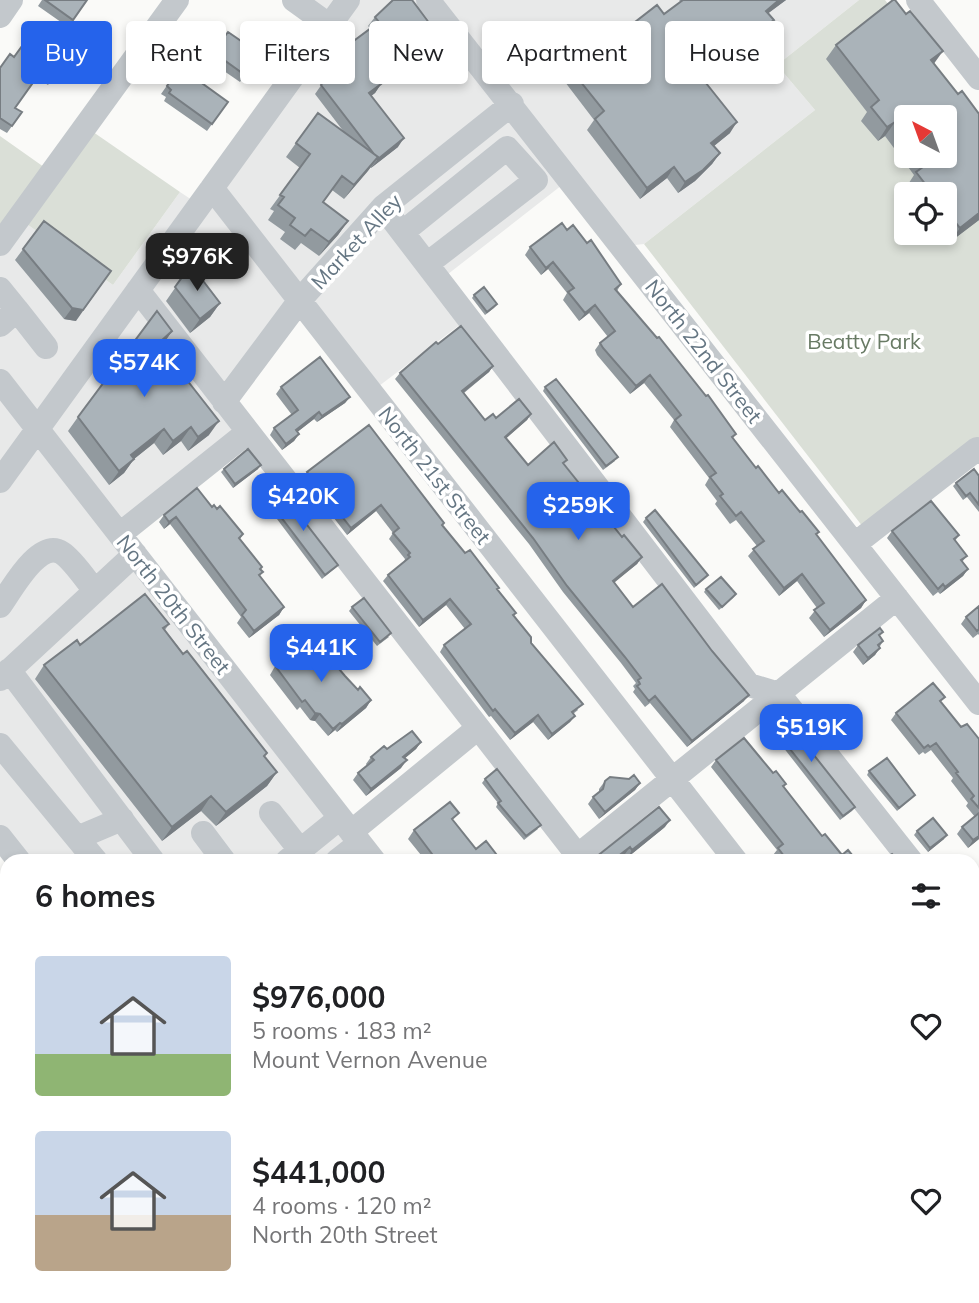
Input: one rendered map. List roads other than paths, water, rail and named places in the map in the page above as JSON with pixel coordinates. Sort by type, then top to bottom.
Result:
[{"type":"street","points":[[0,16],[11,0]]},
{"type":"street","points":[[0,244],[177,0]]},
{"type":"street","points":[[294,0],[323,21]]},
{"type":"street","points":[[333,21],[348,0]]},
{"type":"street","name":"North 22nd Street","points":[[428,0],[979,703]]},
{"type":"street","points":[[927,3],[979,78]]},
{"type":"street","points":[[0,481],[288,84]]},
{"type":"street","name":"Market Alley","points":[[224,402],[300,300],[383,207],[512,104]]},
{"type":"street","points":[[409,227],[507,148],[530,173]]},
{"type":"street","points":[[433,259],[530,173],[546,148]]},
{"type":"street","points":[[430,169],[450,194]]},
{"type":"street","name":"North 21st Street","points":[[212,188],[731,854]]},
{"type":"street","points":[[383,207],[409,227],[749,685],[779,694],[905,854]]},
{"type":"street","points":[[0,289],[8,318],[46,346]]},
{"type":"street","points":[[138,290],[478,728],[572,854]]},
{"type":"street","name":"North 20th Street","points":[[0,381],[357,838]]},
{"type":"street","points":[[120,534],[248,432]]},
{"type":"street","points":[[855,544],[977,449],[979,452]]},
{"type":"street","points":[[0,606],[33,559],[50,550],[61,552],[95,591]]},
{"type":"street","points":[[135,554],[4,675],[148,854]]},
{"type":"street","points":[[580,854],[897,598]]},
{"type":"street","points":[[343,854],[357,838],[478,728]]},
{"type":"street","points":[[0,744],[90,854]]},
{"type":"street","points":[[271,813],[293,854]]},
{"type":"street","points":[[77,838],[121,819]]},
{"type":"street","points":[[203,833],[219,854]]},
{"type":"street","points":[[0,837],[13,854]]},
{"type":"street","points":[[301,854],[357,838]]},
{"type":"park label","name":"Beatty Park","points":[[864,341]]}]
